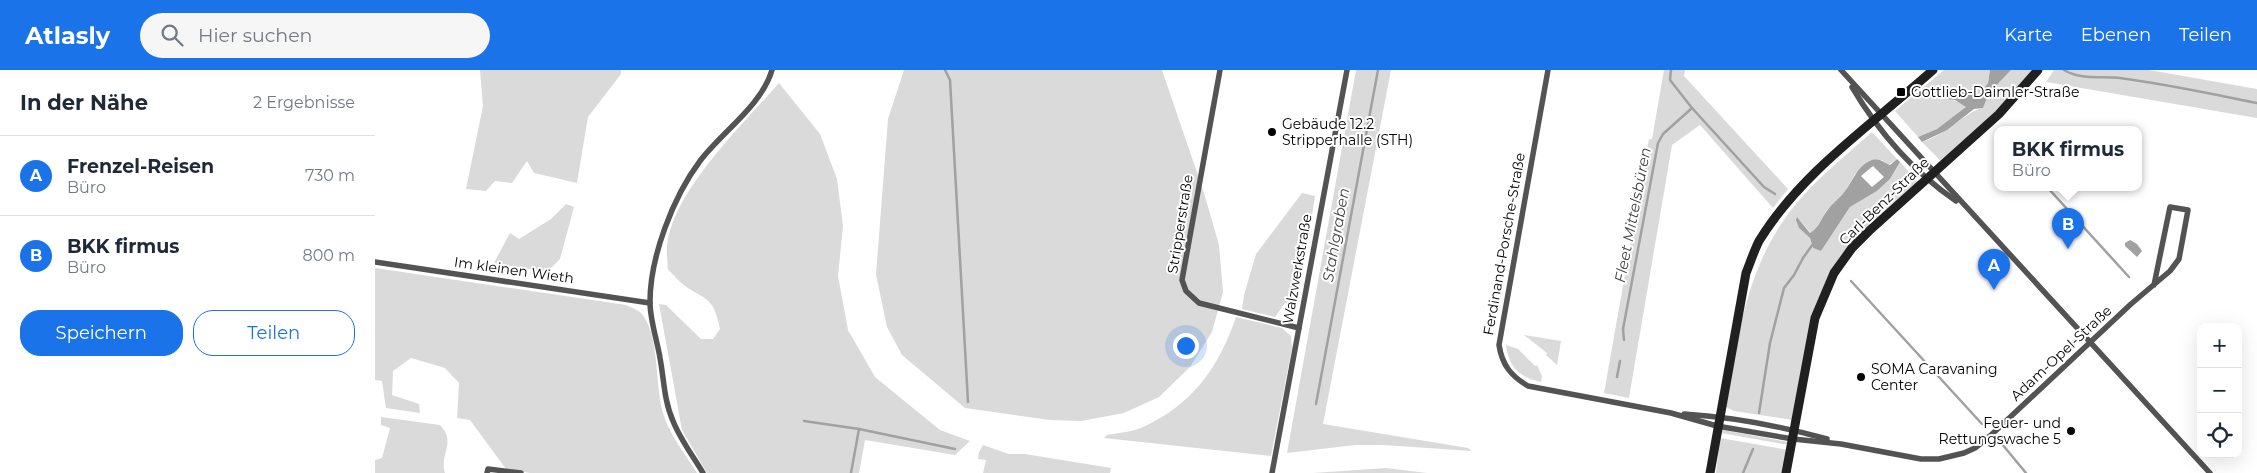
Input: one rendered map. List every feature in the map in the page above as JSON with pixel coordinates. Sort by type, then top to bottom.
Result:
[{"type":"street","points":[[703,473],[673,422],[666,403],[650,303],[652,281],[662,238],[676,200],[699,162],[724,132],[758,98],[772,70]]},
{"type":"street","name":"Stripperstraße","points":[[1220,70],[1182,280],[1186,291],[1199,303],[1299,328]]},
{"type":"street","name":"Walzwerkstraße","points":[[1272,473],[1347,70]]},
{"type":"street","name":"Ferdinand-Porsche-Straße","points":[[1548,70],[1500,336],[1500,352],[1504,364],[1515,378],[1528,386],[1671,413],[1717,426],[1794,435]]},
{"type":"street","points":[[1841,70],[2089,344],[2210,473]]},
{"type":"street","points":[[1710,473],[1746,273],[1758,243],[1773,221],[1806,183],[1873,121],[1933,70]]},
{"type":"street","name":"Carl-Benz-Straße","points":[[1786,473],[1815,318],[1834,273],[1852,248],[2016,98],[2038,70]]},
{"type":"street","points":[[1847,76],[1873,121],[1927,180],[1964,206]]},
{"type":"street","name":"Adam-Opel-Straße","points":[[1794,435],[1921,459],[1939,459],[1964,453],[1975,448],[2170,271],[2177,262],[2188,210],[2170,207],[2154,285]]},
{"type":"street","name":"Im kleinen Wieth","points":[[375,262],[650,303]]},
{"type":"street","name":"Ferdinand-Porsche-Straße","points":[[1671,413],[1719,416],[1794,435]]},
{"type":"street","name":"Adam-Opel-Straße","points":[[1794,435],[1841,444]]},
{"type":"street","points":[[488,471],[521,473]]},
{"type":"shaded area","points":[[480,70],[621,70],[621,74],[588,117],[577,183],[534,173],[527,161],[512,183],[495,181],[486,191],[466,189],[483,106]]},
{"type":"shaded area","points":[[904,70],[1162,70],[1204,193],[1219,245],[1223,292],[1212,332],[1190,367],[1159,397],[1124,413],[1081,421],[1050,420],[965,408],[902,355],[887,327],[876,275],[888,119]]},
{"type":"shaded area","points":[[1356,70],[1391,70],[1323,424],[1468,448],[1472,451],[1355,445],[1287,453]]},
{"type":"shaded area","points":[[1664,70],[1685,70],[1684,76],[1788,189],[1773,208],[1700,125],[1672,145],[1629,398],[1604,393],[1649,139],[1652,139]]},
{"type":"shaded area","points":[[1944,70],[1990,70],[1988,83],[1980,94],[1969,94],[1961,90],[1945,99],[1961,103],[1966,107],[1965,110],[1937,129],[1918,137],[1895,111]]},
{"type":"shaded area","points":[[1990,70],[2011,70],[1989,93],[1983,108],[1974,109],[1947,130],[1922,142],[1918,137],[1937,129],[1966,107],[1955,100],[1945,99],[1942,94],[1945,91],[1950,91],[1980,94],[1988,83]]},
{"type":"shaded area","points":[[2011,70],[2034,70],[2011,97],[1941,161],[1922,142],[1938,135],[1978,109],[1983,108],[1989,93]]},
{"type":"shaded area","points":[[2054,70],[2149,70],[2257,89],[2257,118],[2046,82]]},
{"type":"shaded area","points":[[779,83],[820,134],[837,179],[843,226],[838,276],[848,330],[875,377],[940,430],[970,441],[955,455],[865,440],[859,473],[707,473],[682,430],[659,304],[666,305],[701,339],[713,339],[720,329],[717,317],[709,302],[684,285],[668,269],[669,236],[677,212],[708,164]]},
{"type":"shaded area","points":[[1872,132],[1897,159],[1888,165],[1882,160],[1855,174],[1844,193],[1826,211],[1815,231],[1811,233],[1797,217],[1799,228],[1810,238],[1813,248],[1821,251],[1850,207],[1877,191],[1890,179],[1900,162],[1918,182],[1829,276],[1793,420],[1734,411],[1726,407],[1745,307],[1762,259],[1773,236],[1788,214],[1807,192]]},
{"type":"shaded area","points":[[1897,159],[1900,162],[1890,179],[1877,191],[1850,207],[1821,251],[1813,248],[1810,238],[1799,228],[1796,220],[1797,217],[1810,233],[1815,229],[1828,209],[1846,191],[1862,166],[1872,160],[1880,160],[1890,165]],"holes":[[[1873,166],[1884,177],[1872,187],[1861,176]]]},
{"type":"shaded area","points":[[1302,193],[1315,196],[1298,300],[1285,303],[1275,317],[1242,309],[1244,295],[1256,254]]},
{"type":"shaded area","points":[[566,204],[574,207],[560,259],[547,272],[494,263],[510,233],[519,239],[551,219]]},
{"type":"shaded area","points":[[2130,240],[2137,244],[2142,251],[2137,257],[2125,246],[2125,243]]},
{"type":"shaded area","points":[[375,268],[626,305],[640,312],[647,321],[651,333],[664,416],[675,439],[697,473],[530,473],[506,469],[470,420],[457,418],[459,383],[445,368],[411,358],[393,371],[392,395],[419,404],[420,413],[386,408],[382,381],[375,380]]},
{"type":"shaded area","points":[[1236,317],[1282,328],[1291,336],[1292,348],[1271,456],[1104,438],[1107,435],[1141,428],[1159,419],[1189,396],[1201,383],[1221,353]]},
{"type":"shaded area","points":[[1524,335],[1561,341],[1557,365],[1546,355],[1547,353]]},
{"type":"shaded area","points":[[1506,345],[1518,349],[1535,366],[1537,365],[1542,376],[1541,382],[1527,378],[1517,370],[1509,360]]},
{"type":"shaded area","points":[[381,417],[440,425],[447,437],[444,460],[445,473],[375,473],[375,460],[382,458],[390,428],[381,425]]},
{"type":"shaded area","points":[[1723,430],[1788,442],[1789,445],[1721,433]]},
{"type":"shaded area","points":[[1720,438],[1788,450],[1783,473],[1716,473]]},
{"type":"shaded area","points":[[983,445],[1009,454],[1025,454],[1111,468],[1110,473],[983,473],[986,460],[978,459]]},
{"type":"shaded area","points":[[1386,468],[1427,473],[1313,473]]},
{"type":"waterway","points":[[945,70],[950,80],[968,402]]},
{"type":"waterway","name":"Stahlgraben","points":[[1316,404],[1378,70]]},
{"type":"waterway","name":"Fleet Mittelsbüren","points":[[1671,70],[1670,80],[1692,108],[1764,187],[1775,194]]},
{"type":"waterway","name":"Fleet Mittelsbüren","points":[[2064,70],[2077,75],[2137,80],[2257,103]]},
{"type":"waterway","name":"Fleet Mittelsbüren","points":[[1624,340],[1623,329],[1658,143],[1663,134],[1692,108]]},
{"type":"waterway","name":"Fleet Mittelsbüren","points":[[2051,191],[2129,277]]},
{"type":"waterway","name":"Fleet Mittelsbüren","points":[[1759,413],[1770,343],[1784,288],[1813,244]]},
{"type":"waterway","name":"Fleet Mittelsbüren","points":[[1851,281],[1982,424]]},
{"type":"waterway","name":"Fleet Mittelsbüren","points":[[1617,377],[1620,361]]},
{"type":"waterway","points":[[804,421],[859,429],[955,449]]},
{"type":"waterway","points":[[851,473],[859,429]]},
{"type":"waterway","name":"Fleet Mittelsbüren","points":[[2002,444],[2026,473]]},
{"type":"waterway","name":"Fleet Mittelsbüren","points":[[1743,473],[1753,449]]},
{"type":"place","name":"Gottlieb-Daimler-Straße","points":[[1901,92]]},
{"type":"place","name":"Gebäude 12.2 Stripperhalle (STH)","points":[[1272,132]]},
{"type":"place","name":"BKK firmus","points":[[2068,249]]},
{"type":"place","name":"Frenzel-Reisen","points":[[1994,290]]},
{"type":"place","name":"SOMA Caravaning Center","points":[[1861,377]]},
{"type":"place","name":"Feuer- und Rettungswache 5","points":[[2071,431]]}]
